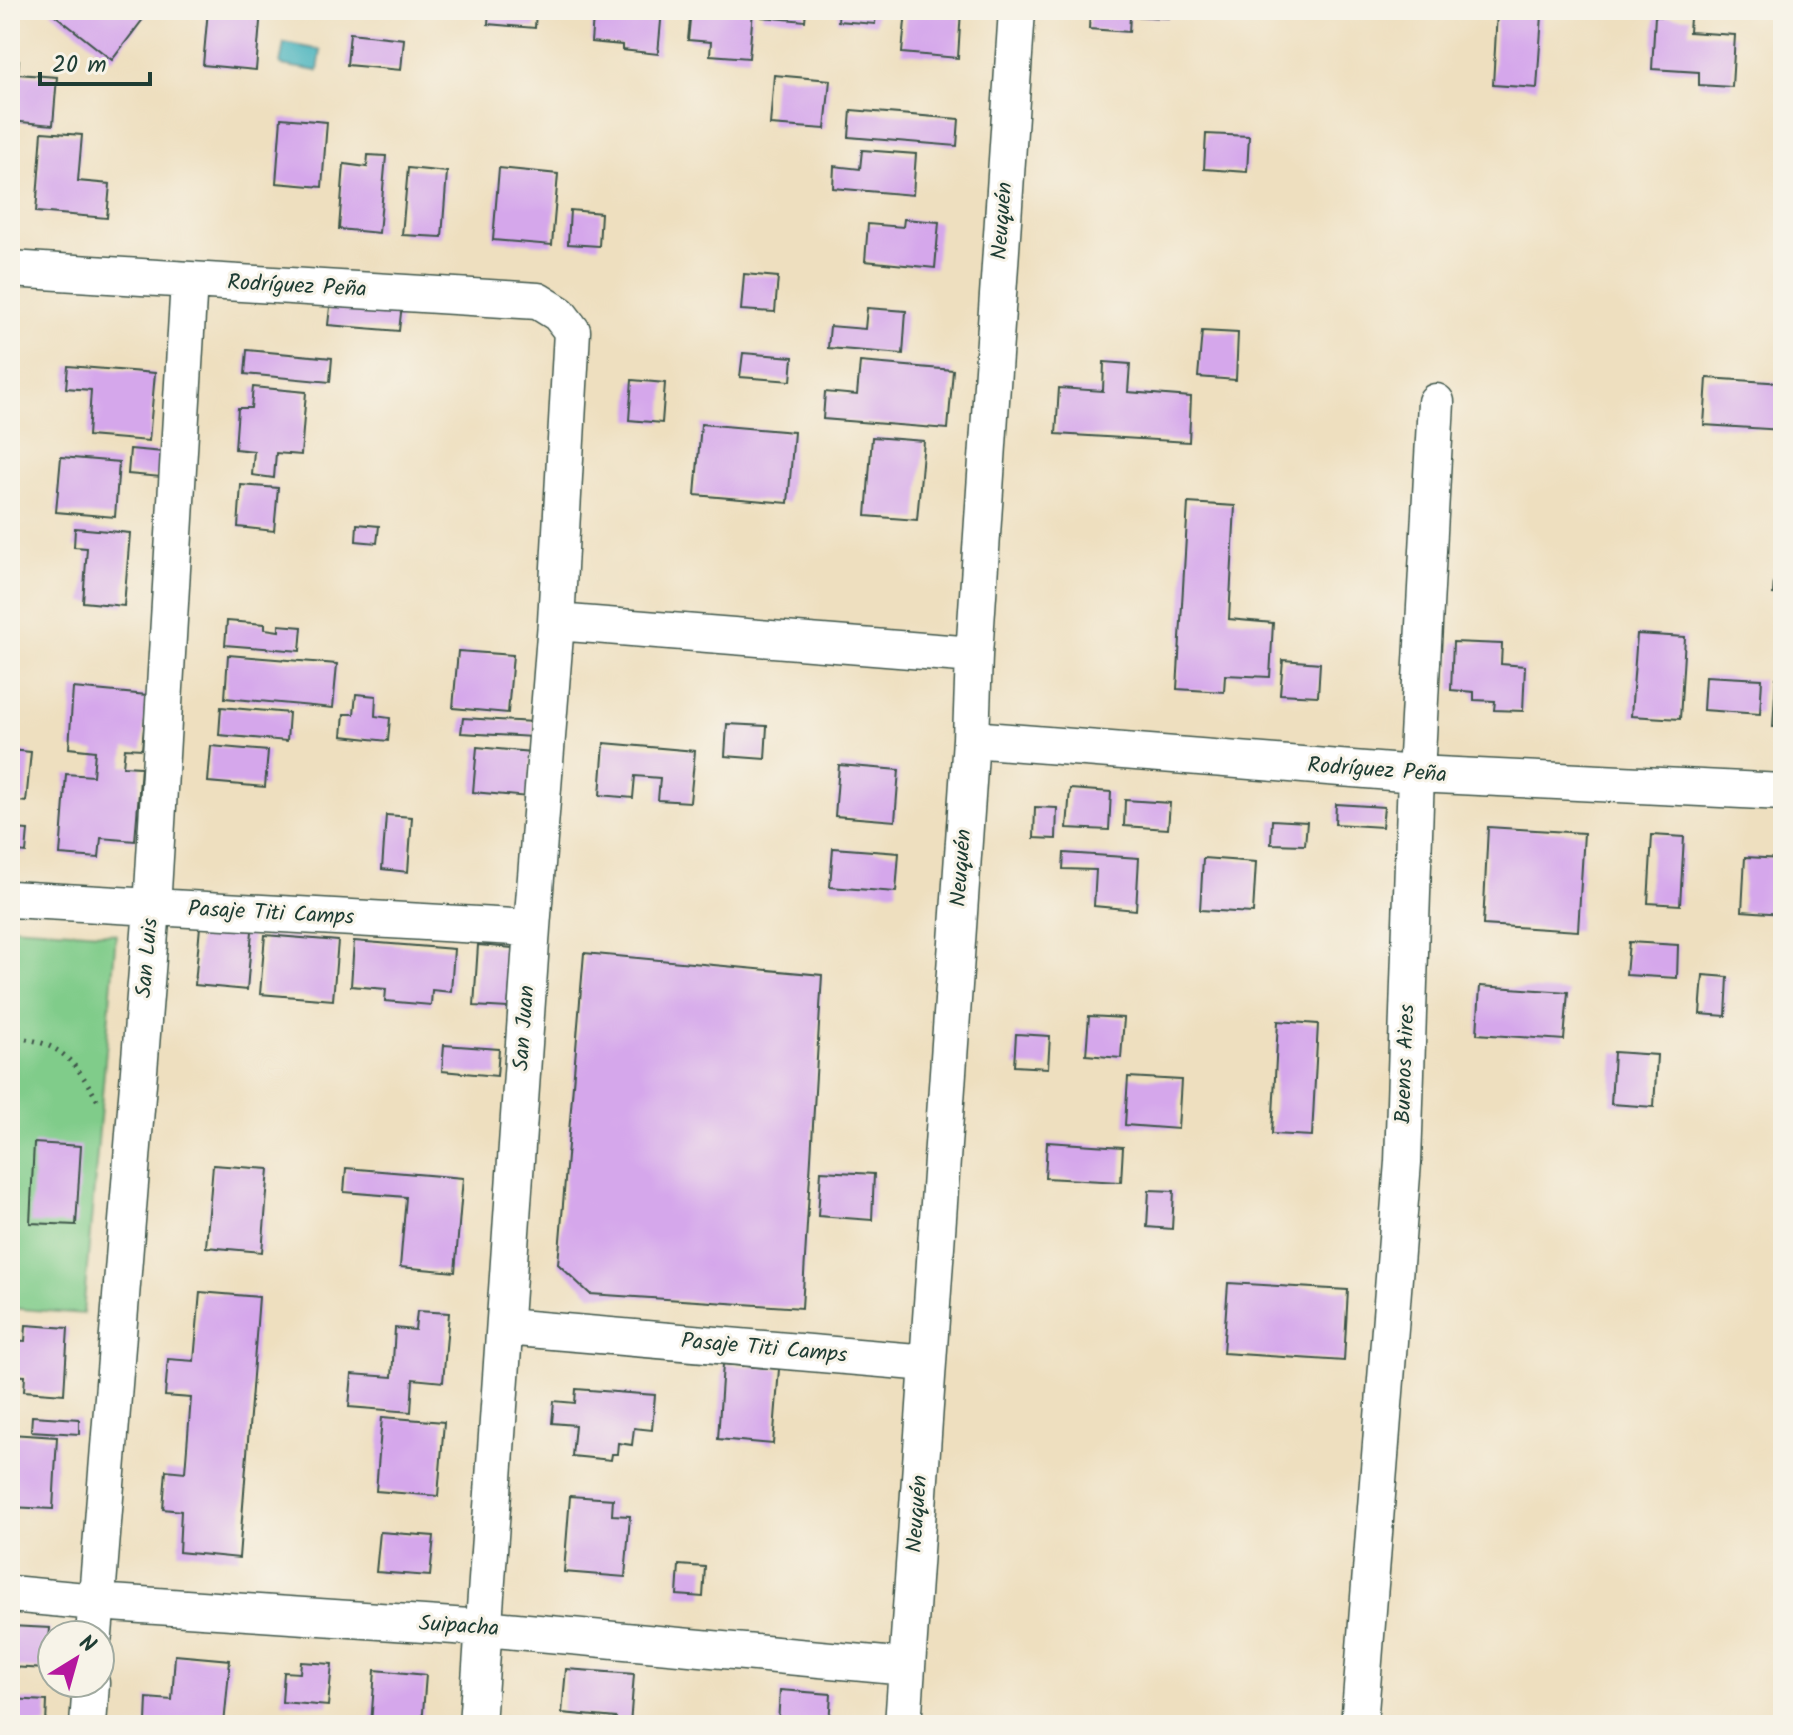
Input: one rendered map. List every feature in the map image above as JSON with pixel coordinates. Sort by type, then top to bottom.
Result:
[{"type":"street","name":"Neuquén","points":[[903,1725],[971,739],[1017,10]]},
{"type":"street","name":"Rodríguez Peña","points":[[10,269],[538,301],[559,314],[572,331]]},
{"type":"street","name":"San Luis","points":[[95,1618],[152,908],[189,281]]},
{"type":"street","name":"San Juan","points":[[477,1725],[556,622],[572,331]]},
{"type":"street","name":"Buenos Aires","points":[[1359,1725],[1403,1162],[1416,774],[1436,402]]},
{"type":"street","points":[[556,622],[974,655]]},
{"type":"street","name":"Rodríguez Peña","points":[[971,739],[1416,774],[1783,792]]},
{"type":"street","name":"Pasaje Titi Camps","points":[[10,899],[532,928]]},
{"type":"street","name":"Pasaje Titi Camps","points":[[505,1327],[928,1363]]},
{"type":"street","name":"Suipacha","points":[[10,1594],[95,1618],[484,1628],[907,1667]]},
{"type":"street","points":[[88,1725],[90,1699]]},
{"type":"path","points":[[10,1037],[28,1039],[62,1052],[80,1070],[103,1108]]},
{"type":"green space","points":[[10,927],[116,934],[83,1314],[10,1308]]},
{"type":"water","points":[[284,43],[321,50],[318,71],[280,65]]},
{"type":"building","points":[[52,10],[150,10],[112,60]]},
{"type":"building","points":[[208,10],[261,10],[256,70],[203,65]]},
{"type":"building","points":[[489,10],[536,10],[535,28],[488,24]]},
{"type":"building","points":[[561,10],[662,10],[658,54],[622,50],[622,45],[591,42],[593,17],[560,14]]},
{"type":"building","points":[[691,10],[753,10],[749,58],[710,55],[711,42],[688,40]]},
{"type":"building","points":[[763,10],[806,10],[805,21],[762,17]]},
{"type":"building","points":[[839,10],[876,10],[875,24],[838,21]]},
{"type":"building","points":[[906,10],[961,10],[958,58],[902,53]]},
{"type":"building","points":[[1090,10],[1169,10],[1168,18],[1130,16],[1129,32],[1089,29]]},
{"type":"building","points":[[1497,12],[1542,15],[1537,88],[1493,85]]},
{"type":"building","points":[[1655,16],[1690,18],[1689,32],[1735,35],[1732,87],[1699,85],[1699,72],[1652,69]]},
{"type":"building","points":[[350,33],[404,39],[401,70],[347,65]]},
{"type":"building","points":[[10,60],[19,61],[18,74],[57,77],[53,125],[10,121]]},
{"type":"building","points":[[774,75],[830,80],[825,129],[770,125]]},
{"type":"building","points":[[851,110],[959,119],[957,146],[849,137]]},
{"type":"building","points":[[281,118],[327,122],[322,187],[276,183]]},
{"type":"building","points":[[42,132],[82,135],[78,181],[110,184],[107,218],[36,212]]},
{"type":"building","points":[[1206,134],[1249,136],[1247,172],[1204,169]]},
{"type":"building","points":[[862,150],[916,154],[913,195],[833,188],[834,166],[860,169]]},
{"type":"building","points":[[368,155],[386,156],[379,233],[339,229],[344,164],[367,167]]},
{"type":"building","points":[[408,168],[447,172],[442,237],[402,235]]},
{"type":"building","points":[[499,168],[558,174],[552,245],[493,240]]},
{"type":"building","points":[[570,210],[601,213],[599,246],[568,244]]},
{"type":"building","points":[[904,219],[939,222],[935,268],[865,261],[868,224],[903,227]]},
{"type":"building","points":[[744,274],[778,277],[775,312],[741,310]]},
{"type":"building","points":[[331,298],[402,304],[399,331],[328,325]]},
{"type":"building","points":[[867,308],[906,311],[903,354],[828,348],[830,326],[865,329]]},
{"type":"building","points":[[1202,331],[1238,333],[1236,380],[1198,377]]},
{"type":"building","points":[[247,350],[332,358],[330,382],[245,374]]},
{"type":"building","points":[[743,353],[793,357],[791,381],[740,377]]},
{"type":"building","points":[[860,362],[953,370],[948,429],[823,419],[825,392],[857,395]]},
{"type":"building","points":[[1104,362],[1130,364],[1128,392],[1191,397],[1189,442],[1056,434],[1059,388],[1103,391]]},
{"type":"building","points":[[68,366],[155,373],[149,441],[88,436],[91,390],[66,388]]},
{"type":"building","points":[[1707,378],[1783,383],[1783,430],[1704,425]]},
{"type":"building","points":[[632,380],[665,383],[662,423],[629,420]]},
{"type":"building","points":[[253,387],[306,392],[301,455],[276,453],[274,478],[252,475],[254,451],[235,449],[238,408],[251,408]]},
{"type":"building","points":[[701,424],[794,432],[788,503],[695,495]]},
{"type":"building","points":[[872,437],[924,441],[917,520],[866,516]]},
{"type":"building","points":[[130,449],[163,452],[161,477],[128,474]]},
{"type":"building","points":[[61,457],[119,462],[115,517],[56,512]]},
{"type":"building","points":[[241,485],[278,488],[274,531],[238,527]]},
{"type":"building","points":[[1188,503],[1235,506],[1229,619],[1273,623],[1270,677],[1225,675],[1224,692],[1177,689]]},
{"type":"building","points":[[357,524],[379,526],[377,543],[356,541]]},
{"type":"building","points":[[75,528],[130,533],[124,606],[83,602],[87,548],[74,547]]},
{"type":"building","points":[[1776,555],[1783,556],[1783,595],[1773,594]]},
{"type":"building","points":[[227,621],[265,624],[265,629],[279,631],[279,625],[302,627],[300,651],[225,645]]},
{"type":"building","points":[[1637,634],[1685,637],[1680,719],[1631,716]]},
{"type":"building","points":[[1453,642],[1502,644],[1501,664],[1525,666],[1523,711],[1494,710],[1495,701],[1474,700],[1474,692],[1451,690]]},
{"type":"building","points":[[458,651],[513,655],[508,713],[453,708]]},
{"type":"building","points":[[228,655],[337,664],[333,708],[225,698]]},
{"type":"building","points":[[1283,660],[1320,663],[1318,696],[1280,694]]},
{"type":"building","points":[[1705,676],[1762,679],[1760,714],[1703,710]]},
{"type":"building","points":[[1776,678],[1783,679],[1783,727],[1773,727]]},
{"type":"building","points":[[73,688],[147,695],[142,749],[125,748],[123,766],[141,767],[135,841],[101,838],[99,858],[60,855],[66,774],[93,776],[95,751],[69,748]]},
{"type":"building","points":[[356,694],[376,696],[375,716],[390,718],[388,741],[342,736],[344,714],[354,714]]},
{"type":"building","points":[[221,707],[289,713],[287,741],[219,735]]},
{"type":"building","points":[[463,718],[534,722],[533,737],[461,733]]},
{"type":"building","points":[[727,724],[767,726],[765,759],[725,756]]},
{"type":"building","points":[[604,743],[695,751],[690,802],[658,800],[660,778],[635,776],[633,798],[600,795]]},
{"type":"building","points":[[211,746],[268,751],[265,787],[208,782]]},
{"type":"building","points":[[477,747],[531,752],[528,797],[473,792]]},
{"type":"building","points":[[10,750],[31,752],[26,802],[10,800]]},
{"type":"building","points":[[839,765],[899,770],[895,821],[835,816]]},
{"type":"building","points":[[1070,789],[1111,792],[1109,830],[1067,828]]},
{"type":"building","points":[[1125,800],[1170,803],[1168,829],[1124,826]]},
{"type":"building","points":[[1336,804],[1384,807],[1382,827],[1335,824]]},
{"type":"building","points":[[1035,807],[1057,808],[1056,839],[1034,838]]},
{"type":"building","points":[[386,815],[412,817],[408,872],[382,869]]},
{"type":"building","points":[[1272,820],[1307,822],[1305,845],[1271,844]]},
{"type":"building","points":[[1488,827],[1584,833],[1578,931],[1483,925]]},
{"type":"building","points":[[14,829],[28,830],[26,853],[10,851]]},
{"type":"building","points":[[1652,835],[1684,837],[1680,905],[1648,903]]},
{"type":"building","points":[[833,848],[899,853],[896,892],[830,887]]},
{"type":"building","points":[[1064,853],[1139,858],[1136,910],[1094,906],[1096,870],[1063,869]]},
{"type":"building","points":[[1745,857],[1783,859],[1783,914],[1742,911]]},
{"type":"building","points":[[1203,858],[1256,862],[1253,913],[1200,910]]},
{"type":"building","points":[[200,926],[252,931],[247,990],[195,985]]},
{"type":"building","points":[[265,935],[338,941],[333,1000],[260,994]]},
{"type":"building","points":[[354,941],[454,949],[451,992],[432,990],[431,1005],[385,1001],[386,989],[351,986]]},
{"type":"building","points":[[1629,942],[1678,945],[1677,978],[1626,975]]},
{"type":"building","points":[[478,945],[513,948],[508,1008],[474,1006]]},
{"type":"building","points":[[584,953],[822,975],[802,1308],[590,1294],[558,1264]]},
{"type":"building","points":[[1703,975],[1728,977],[1726,1016],[1700,1014]]},
{"type":"building","points":[[1480,986],[1568,992],[1564,1040],[1477,1034]]},
{"type":"building","points":[[1089,1016],[1124,1018],[1121,1058],[1086,1055]]},
{"type":"building","points":[[1278,1021],[1318,1024],[1312,1136],[1272,1134]]},
{"type":"building","points":[[1016,1034],[1050,1036],[1048,1068],[1014,1066]]},
{"type":"building","points":[[444,1045],[499,1049],[497,1076],[442,1071]]},
{"type":"building","points":[[1614,1052],[1657,1055],[1654,1107],[1611,1104]]},
{"type":"building","points":[[1128,1077],[1181,1080],[1178,1129],[1125,1125]]},
{"type":"building","points":[[1047,1142],[1123,1147],[1121,1182],[1045,1178]]},
{"type":"building","points":[[34,1143],[81,1146],[76,1225],[30,1223]]},
{"type":"building","points":[[213,1165],[269,1169],[262,1252],[206,1247]]},
{"type":"building","points":[[346,1168],[463,1178],[455,1272],[400,1267],[406,1197],[344,1192]]},
{"type":"building","points":[[821,1171],[874,1174],[872,1220],[818,1216]]},
{"type":"building","points":[[1149,1190],[1174,1191],[1172,1229],[1147,1227]]},
{"type":"building","points":[[1228,1283],[1348,1290],[1344,1361],[1223,1353]]},
{"type":"building","points":[[200,1292],[259,1297],[239,1558],[179,1552],[181,1511],[163,1509],[166,1470],[185,1472],[191,1398],[165,1396],[168,1359],[194,1361]]},
{"type":"building","points":[[417,1311],[449,1313],[443,1382],[413,1379],[411,1412],[349,1407],[352,1374],[392,1377],[395,1328],[415,1330]]},
{"type":"building","points":[[26,1325],[68,1328],[64,1394],[24,1391],[25,1376],[10,1375],[10,1340],[25,1341]]},
{"type":"building","points":[[723,1364],[779,1369],[773,1444],[718,1439]]},
{"type":"building","points":[[576,1389],[655,1395],[652,1430],[634,1428],[632,1445],[618,1443],[617,1454],[612,1454],[611,1460],[572,1456],[575,1425],[552,1423],[554,1401],[575,1403]]},
{"type":"building","points":[[32,1416],[79,1419],[79,1434],[31,1431]]},
{"type":"building","points":[[382,1417],[444,1422],[438,1496],[376,1491]]},
{"type":"building","points":[[10,1434],[57,1437],[53,1509],[10,1507]]},
{"type":"building","points":[[570,1496],[613,1499],[612,1515],[630,1516],[625,1577],[564,1572]]},
{"type":"building","points":[[380,1532],[434,1536],[430,1576],[376,1572]]},
{"type":"building","points":[[679,1565],[705,1567],[703,1597],[677,1595]]},
{"type":"building","points":[[10,1626],[36,1627],[36,1668],[10,1667]]},
{"type":"building","points":[[175,1655],[230,1660],[224,1725],[146,1722],[147,1698],[172,1700]]},
{"type":"building","points":[[301,1662],[332,1664],[328,1706],[282,1702],[284,1672],[300,1673]]},
{"type":"building","points":[[566,1669],[634,1674],[630,1725],[615,1725],[616,1718],[562,1713]]},
{"type":"building","points":[[375,1670],[426,1675],[422,1725],[371,1725]]},
{"type":"building","points":[[780,1690],[831,1694],[829,1725],[778,1725]]},
{"type":"building","points":[[10,1699],[47,1701],[46,1725],[10,1725]]}]
